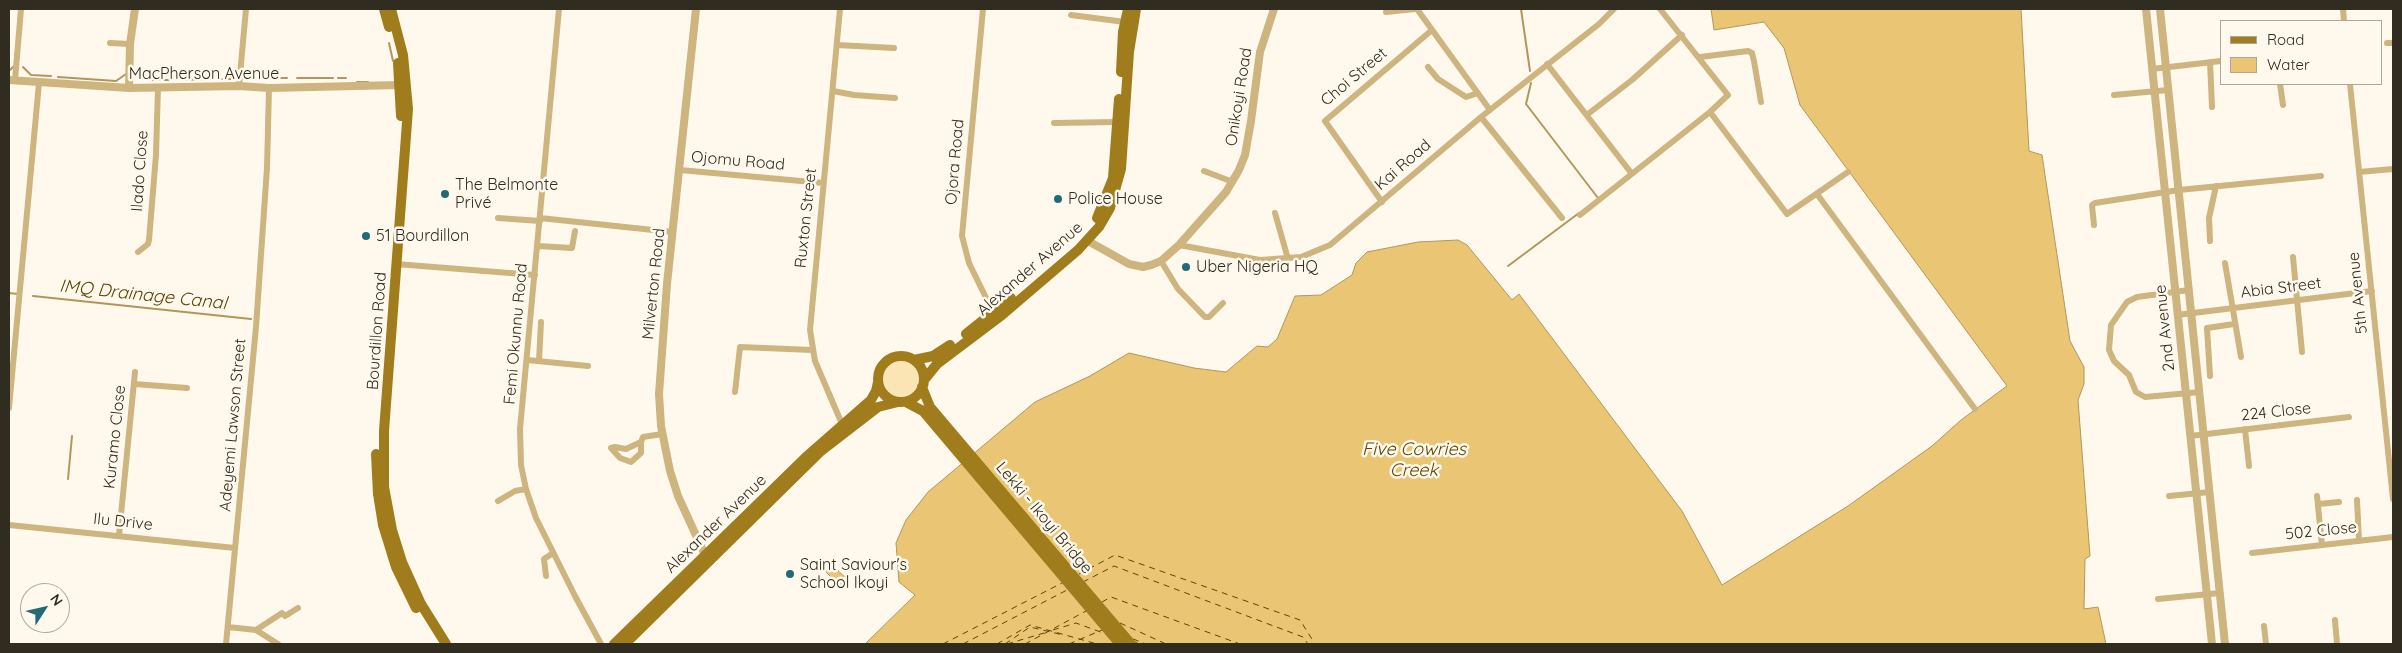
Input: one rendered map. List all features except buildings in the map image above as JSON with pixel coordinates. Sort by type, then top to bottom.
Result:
[{"type":"main road","name":"Bourdillon Road","points":[[384,9],[396,53],[400,85],[400,133],[377,436],[376,480],[383,525],[396,567],[413,604],[437,644]]},
{"type":"main road","name":"Bourdillon Road","points":[[392,9],[403,55],[408,92],[407,132],[384,442],[384,487],[392,530],[402,562],[421,604],[446,644]]},
{"type":"main road","name":"Alexander Avenue","points":[[914,360],[933,356],[942,351],[993,312],[1070,249],[1094,222],[1105,201],[1113,178],[1125,22],[1128,9]]},
{"type":"main road","name":"Alexander Avenue","points":[[923,384],[937,364],[1002,315],[1088,241],[1110,208],[1120,180],[1131,33],[1136,9]]},
{"type":"main road","points":[[902,356],[914,360],[921,369],[930,414],[883,394],[878,382],[880,369],[889,359],[902,356]]},
{"type":"main road","name":"Alexander Avenue","points":[[614,644],[842,424],[871,400],[876,392],[878,382]]},
{"type":"main road","points":[[902,402],[916,397],[923,384]]},
{"type":"main road","name":"Alexander Avenue","points":[[626,644],[822,452],[878,407],[902,402]]},
{"type":"main road","name":"Lekki - Ikoyi Bridge","points":[[930,414],[1120,644]]},
{"type":"main road","name":"Lekki - Ikoyi Bridge","points":[[930,414],[1131,644]]},
{"type":"street","points":[[12,80],[21,9]]},
{"type":"street","points":[[129,88],[130,44],[135,9]]},
{"type":"street","points":[[239,86],[246,9]]},
{"type":"street","name":"Femi Okunnu Road","points":[[559,9],[520,447],[526,489],[536,518],[601,644]]},
{"type":"street","name":"Milverton Road","points":[[696,9],[672,232],[659,394],[662,434],[670,471],[678,496],[705,555]]},
{"type":"street","name":"Ruxton Street","points":[[840,9],[811,298],[810,330],[812,350],[842,424]]},
{"type":"street","name":"Ojora Road","points":[[983,9],[962,236],[969,263],[993,312]]},
{"type":"street","name":"Onikoyi Road","points":[[1088,241],[1137,267],[1144,267],[1161,261],[1180,245],[1209,213],[1233,182],[1246,148],[1260,52],[1274,9]]},
{"type":"street","points":[[1386,12],[1416,9],[1490,110]]},
{"type":"street","name":"Kai Road","points":[[1180,245],[1260,260],[1301,257],[1330,246],[1481,116],[1599,24],[1614,9]]},
{"type":"street","points":[[1580,215],[1726,98],[1727,92],[1661,9]]},
{"type":"street","name":"2nd Avenue","points":[[2146,9],[2212,644]]},
{"type":"street","name":"2nd Avenue","points":[[2160,9],[2205,433],[2225,644]]},
{"type":"street","points":[[1071,15],[1125,22]]},
{"type":"street","name":"Choi Street","points":[[1382,202],[1325,121],[1432,30]]},
{"type":"street","points":[[1588,114],[1632,80],[1682,35]]},
{"type":"street","points":[[110,43],[130,44]]},
{"type":"street","points":[[837,45],[894,48]]},
{"type":"street","points":[[1700,57],[1748,50],[1754,60],[1761,102]]},
{"type":"street","points":[[2152,69],[2220,61]]},
{"type":"street","points":[[2210,62],[2212,107]]},
{"type":"street","points":[[1547,64],[1588,114],[1632,174]]},
{"type":"street","points":[[1428,67],[1438,79],[1466,97],[1478,93]]},
{"type":"street","name":"MacPherson Avenue","points":[[12,80],[129,88],[239,86],[269,88],[400,85]]},
{"type":"street","points":[[9,408],[39,83]]},
{"type":"street","points":[[2280,85],[2283,105]]},
{"type":"street","name":"5th Avenue","points":[[2350,85],[2393,499]]},
{"type":"street","name":"Ilado Close","points":[[138,252],[148,244],[149,240],[156,155],[158,87]]},
{"type":"street","name":"Adeyemi Lawson Street","points":[[226,644],[258,307],[267,168],[269,88]]},
{"type":"street","points":[[2114,95],[2168,90]]},
{"type":"street","points":[[832,91],[854,95],[895,98]]},
{"type":"street","points":[[1710,112],[1787,214],[1848,172]]},
{"type":"street","points":[[1481,116],[1562,218]]},
{"type":"street","points":[[1054,124],[1117,122]]},
{"type":"street","points":[[2359,172],[2393,169]]},
{"type":"street","name":"Ojomu Road","points":[[680,170],[823,183]]},
{"type":"street","points":[[1204,171],[1233,182]]},
{"type":"street","points":[[2094,224],[2092,205],[2095,203],[2179,190],[2321,176]]},
{"type":"street","points":[[2210,240],[2209,218],[2216,186]]},
{"type":"street","points":[[1817,194],[1975,409]]},
{"type":"street","points":[[1275,213],[1288,259]]},
{"type":"street","points":[[498,218],[672,232]]},
{"type":"street","points":[[538,246],[572,248],[575,231]]},
{"type":"street","points":[[2293,257],[2302,352]]},
{"type":"street","points":[[1161,261],[1178,289],[1205,317],[1209,317],[1223,303]]},
{"type":"street","points":[[2225,263],[2241,357]]},
{"type":"street","points":[[396,264],[535,275]]},
{"type":"street","points":[[2189,290],[2175,294],[2132,299],[2117,314],[2111,325],[2109,336],[2110,356],[2126,371],[2136,392],[2145,397],[2186,395],[2200,392]]},
{"type":"street","name":"Abia Street","points":[[2177,315],[2372,291]]},
{"type":"street","points":[[538,361],[541,322]]},
{"type":"street","points":[[2210,376],[2207,328],[2234,324]]},
{"type":"street","points":[[735,392],[740,346],[812,350]]},
{"type":"street","points":[[527,360],[588,366]]},
{"type":"street","name":"Kuramo Close","points":[[120,535],[135,372]]},
{"type":"street","points":[[134,384],[187,388]]},
{"type":"street","points":[[2385,414],[2393,413]]},
{"type":"street","name":"224 Close","points":[[2190,436],[2349,417]]},
{"type":"street","points":[[2245,429],[2249,466]]},
{"type":"street","points":[[641,442],[641,453],[631,462],[620,458],[610,448],[626,449],[641,442],[646,436],[662,434]]},
{"type":"street","points":[[498,501],[515,491],[526,489]]},
{"type":"street","points":[[2169,496],[2210,492]]},
{"type":"street","points":[[2318,496],[2322,545]]},
{"type":"street","points":[[2357,500],[2359,541]]},
{"type":"street","points":[[2319,504],[2339,502]]},
{"type":"street","name":"Ilu Drive","points":[[9,526],[120,535],[235,548]]},
{"type":"street","name":"502 Close","points":[[2252,553],[2393,537]]},
{"type":"street","points":[[546,576],[544,559],[553,553]]},
{"type":"street","points":[[2158,599],[2206,596],[2220,593]]},
{"type":"street","points":[[256,630],[282,613],[285,616],[298,608]]},
{"type":"street","points":[[2335,620],[2337,644]]},
{"type":"street","points":[[2264,626],[2266,644]]},
{"type":"street","points":[[228,627],[256,630],[278,644]]},
{"type":"shaded area","points":[[901,361],[908,362],[914,366],[918,372],[918,386],[914,392],[908,396],[901,397],[894,396],[888,392],[884,386],[883,379],[884,372],[888,366],[894,362]]},
{"type":"water","name":"Five Cowries Creek","points":[[1711,9],[2021,9],[2029,151],[2042,155],[2070,341],[2084,367],[2084,384],[2078,400],[2090,556],[2085,559],[2084,609],[2098,607],[2106,644],[865,644],[915,595],[899,582],[896,543],[906,520],[928,492],[1035,402],[1090,376],[1129,353],[1194,368],[1226,372],[1257,346],[1268,347],[1277,339],[1295,296],[1321,295],[1352,275],[1356,263],[1367,252],[1418,242],[1458,240],[1467,245],[1512,300],[1519,294],[1682,511],[1722,585],[1848,506],[1932,446],[1961,420],[2007,386],[1800,105],[1784,48],[1764,22],[1714,30]]},
{"type":"water","points":[[832,565],[848,580],[841,587],[825,571]]},
{"type":"waterway","points":[[1521,9],[1530,71]]},
{"type":"waterway","points":[[389,43],[393,61]]},
{"type":"waterway","points":[[9,71],[14,66]]},
{"type":"waterway","points":[[23,67],[31,75],[51,76]]},
{"type":"waterway","points":[[253,71],[263,78],[287,78]]},
{"type":"waterway","points":[[222,79],[233,79],[238,73]]},
{"type":"waterway","points":[[58,77],[116,81],[126,74]]},
{"type":"waterway","points":[[137,74],[146,80],[169,80]]},
{"type":"waterway","points":[[297,78],[333,78]]},
{"type":"waterway","points":[[338,78],[346,78]]},
{"type":"waterway","points":[[184,80],[204,79]]},
{"type":"waterway","points":[[357,82],[368,82]]},
{"type":"waterway","points":[[1531,83],[1526,104],[1598,198]]},
{"type":"waterway","points":[[1508,266],[1579,213]]},
{"type":"waterway","name":"IMQ Drainage Canal","points":[[9,293],[18,294]]},
{"type":"waterway","name":"IMQ Drainage Canal","points":[[33,296],[251,319]]},
{"type":"waterway","points":[[68,479],[72,436]]},
{"type":"ferry route","points":[[1079,574],[1115,555],[1300,620],[1315,644]]},
{"type":"ferry route","points":[[1083,582],[1114,566],[1303,637],[1308,644]]},
{"type":"ferry route","points":[[943,644],[1062,583]]},
{"type":"ferry route","points":[[963,644],[1069,589]]},
{"type":"ferry route","points":[[1102,602],[1111,597],[1240,644]]},
{"type":"ferry route","points":[[1025,644],[1086,611]]},
{"type":"ferry route","points":[[1053,630],[1076,623],[1106,634]]},
{"type":"ferry route","points":[[1120,623],[1166,644]]},
{"type":"ferry route","points":[[997,644],[1030,625],[1097,644]]},
{"type":"ferry route","points":[[1005,644],[1030,627],[1063,635]]},
{"type":"ferry route","points":[[1069,644],[1102,630]]},
{"type":"ferry route","points":[[1007,644],[1044,633]]},
{"type":"ferry route","points":[[1133,639],[1146,644]]},
{"type":"ferry route","points":[[1135,642],[1139,644]]},
{"type":"place","name":"The Belmonte Privé","points":[[445,194]]},
{"type":"place","name":"Police House","points":[[1058,199]]},
{"type":"place","name":"51 Bourdillon","points":[[366,236]]},
{"type":"place","name":"Uber Nigeria HQ","points":[[1186,267]]},
{"type":"place","name":"Saint Saviour's School Ikoyi","points":[[790,574]]}]
